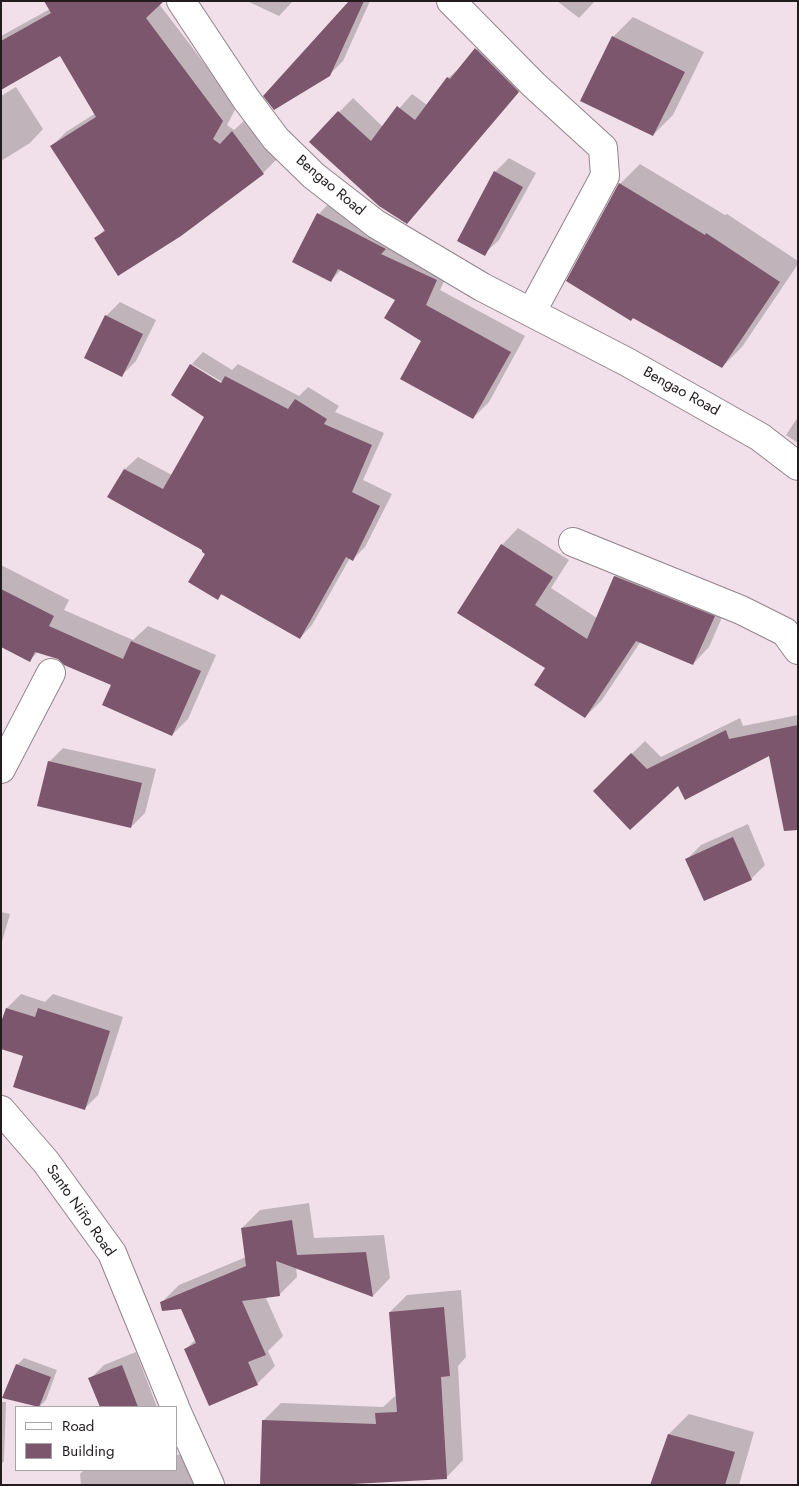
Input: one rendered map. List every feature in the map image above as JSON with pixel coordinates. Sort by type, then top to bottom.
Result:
[{"type":"street","name":"Bengao Road","points":[[181,1],[276,139],[314,176],[376,224],[482,287],[532,311],[760,437],[798,466]]},
{"type":"street","points":[[451,1],[534,84],[603,148],[605,176],[532,311]]},
{"type":"street","points":[[573,542],[741,610],[785,632],[798,650]]},
{"type":"street","points":[[1,769],[51,673]]},
{"type":"street","name":"Santo Niño Road","points":[[1,1110],[46,1162],[112,1253],[175,1406]]},
{"type":"street","name":"Santo Niño Road","points":[[178,1413],[210,1485]]},
{"type":"building","points":[[44,1],[164,1],[146,18],[223,121],[213,139],[220,144],[232,131],[264,174],[181,236],[118,276],[94,238],[105,231],[50,146],[96,117],[60,56],[1,90],[1,41],[51,13]]},
{"type":"building","points":[[349,1],[364,1],[330,76],[274,110],[263,96]]},
{"type":"building","points":[[612,36],[685,72],[653,136],[580,101]]},
{"type":"building","points":[[475,48],[519,92],[407,224],[379,206],[309,142],[338,111],[371,141],[397,106],[415,120],[447,77],[450,79]]},
{"type":"building","points":[[494,171],[523,187],[485,256],[457,241]]},
{"type":"building","points":[[619,183],[705,235],[706,233],[780,282],[722,368],[633,318],[631,321],[566,281]]},
{"type":"building","points":[[317,213],[386,249],[381,254],[437,280],[426,305],[511,352],[473,419],[400,379],[421,341],[384,318],[395,300],[338,269],[331,282],[292,262]]},
{"type":"building","points":[[105,315],[143,334],[122,377],[84,358]]},
{"type":"building","points":[[190,364],[221,383],[225,376],[288,409],[295,399],[327,419],[324,424],[372,445],[352,492],[380,506],[353,561],[346,557],[300,639],[221,594],[218,600],[188,582],[205,554],[202,550],[107,497],[124,469],[163,489],[204,417],[171,395]]},
{"type":"building","points":[[501,544],[553,577],[535,605],[587,639],[614,576],[715,616],[693,665],[636,641],[585,718],[534,685],[545,668],[457,613]]},
{"type":"building","points":[[1,589],[54,616],[49,626],[123,659],[131,641],[201,671],[172,736],[102,705],[111,685],[64,665],[58,659],[35,652],[30,662],[1,647]]},
{"type":"building","points":[[798,725],[798,830],[784,831],[769,756],[685,800],[678,786],[630,830],[593,791],[631,753],[647,769],[726,730],[729,739]]},
{"type":"building","points":[[48,761],[142,783],[131,828],[37,806]]},
{"type":"building","points":[[733,837],[752,880],[704,901],[685,859]]},
{"type":"building","points":[[6,1008],[35,1017],[38,1008],[110,1031],[85,1110],[13,1087],[23,1056],[1,1049],[1,1022]]},
{"type":"building","points":[[292,1220],[297,1255],[366,1252],[373,1297],[276,1261],[280,1296],[242,1301],[266,1355],[248,1362],[258,1385],[209,1406],[184,1349],[196,1343],[181,1309],[162,1311],[160,1302],[246,1266],[241,1228]]},
{"type":"building","points":[[444,1307],[450,1376],[441,1377],[447,1479],[333,1485],[260,1485],[262,1420],[376,1424],[375,1413],[397,1412],[389,1312]]},
{"type":"building","points":[[16,1364],[51,1377],[39,1406],[2,1398]]},
{"type":"building","points":[[122,1365],[138,1406],[100,1406],[88,1378]]},
{"type":"building","points":[[668,1434],[735,1452],[725,1485],[650,1485]]}]
